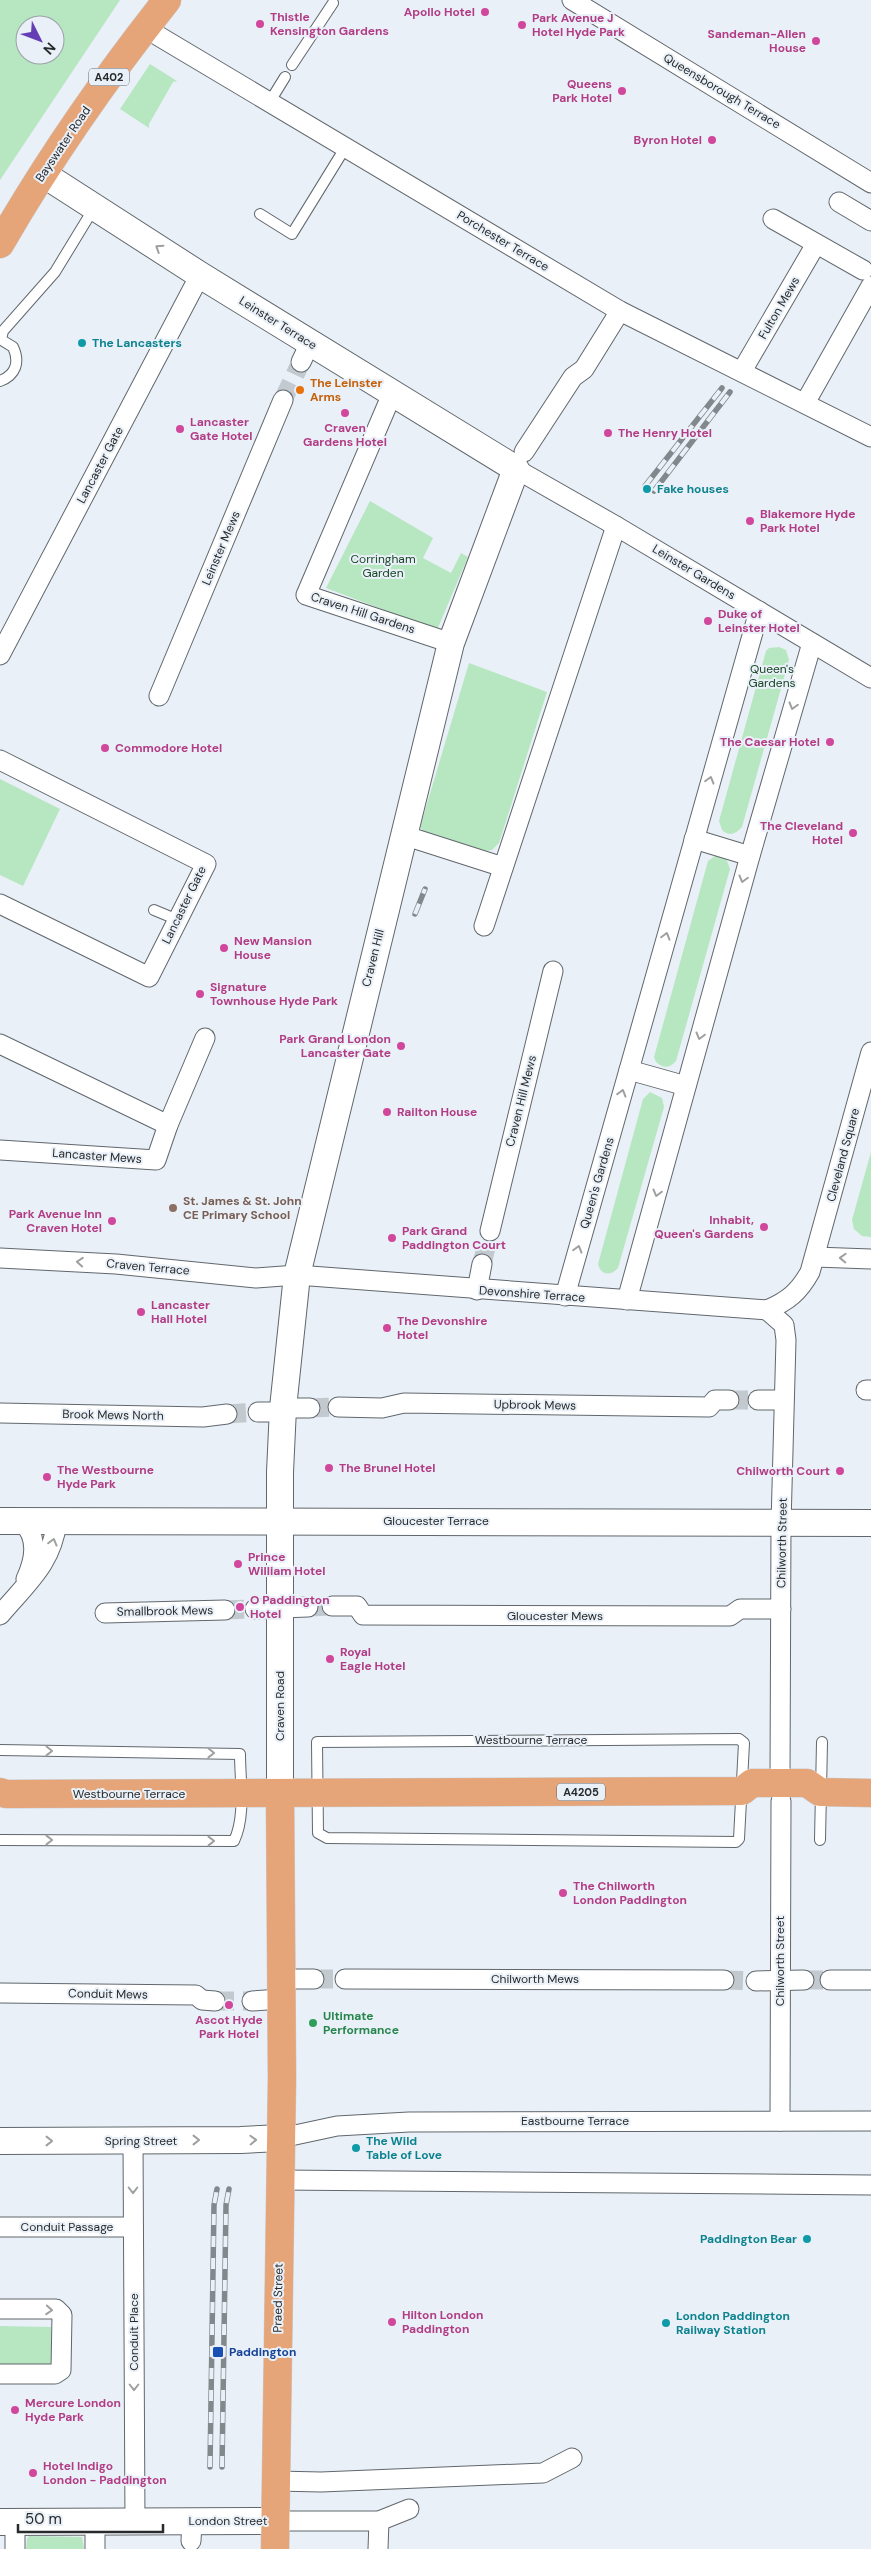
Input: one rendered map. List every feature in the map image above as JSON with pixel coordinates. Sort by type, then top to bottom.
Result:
[{"type":"main road","name":"Bayswater Road","points":[[0,244],[43,174],[105,82],[167,0]]},
{"type":"main road","name":"Leinster Terrace","points":[[43,174],[200,275],[306,353],[392,394],[520,460]]},
{"type":"main road","points":[[451,642],[520,460]]},
{"type":"main road","name":"Craven Hill","points":[[296,1275],[451,642]]},
{"type":"main road","name":"Craven Road","points":[[281,2138],[280,1793],[267,1609],[280,1521],[274,1411],[296,1275]]},
{"type":"main road","name":"Gloucester Terrace","points":[[11,1521],[871,1523]]},
{"type":"main road","name":"Westbourne Terrace","points":[[2,1794],[742,1791],[752,1783],[780,1792],[807,1783],[820,1792],[871,1793]]},
{"type":"main road","name":"Spring Street","points":[[0,2141],[281,2138]]},
{"type":"main road","name":"Praed Street","points":[[275,2549],[281,2138]]},
{"type":"main road","name":"London Street","points":[[8,2522],[136,2523],[192,2531],[275,2521]]},
{"type":"street","name":"Queensborough Terrace","points":[[572,0],[871,183]]},
{"type":"street","name":"Porchester Terrace","points":[[145,28],[620,311],[871,436]]},
{"type":"street","points":[[838,202],[871,220]]},
{"type":"street","points":[[773,219],[816,244],[867,278],[805,403]]},
{"type":"street","name":"Fulton Mews","points":[[742,371],[816,244]]},
{"type":"street","name":"Lancaster Gate","points":[[0,655],[200,275]]},
{"type":"street","points":[[520,460],[573,377],[584,369],[620,311]]},
{"type":"street","name":"Craven Hill Gardens","points":[[392,394],[306,595],[451,642]]},
{"type":"street","name":"Leinster Mews","points":[[159,696],[283,400]]},
{"type":"street","name":"Leinster Gardens","points":[[520,460],[616,526],[871,678]]},
{"type":"street","points":[[484,926],[616,526]]},
{"type":"street","name":"Queen's Gardens","points":[[565,1296],[759,611]]},
{"type":"street","points":[[628,1300],[750,856],[812,643]]},
{"type":"street","name":"Lancaster Gate","points":[[0,760],[206,864],[149,977],[0,904]]},
{"type":"street","points":[[403,835],[503,867]]},
{"type":"street","points":[[694,838],[750,856]]},
{"type":"street","name":"Craven Hill Mews","points":[[490,1231],[553,971]]},
{"type":"street","name":"Lancaster Mews","points":[[0,1150],[156,1160],[168,1125],[205,1038]]},
{"type":"street","points":[[0,1044],[168,1125]]},
{"type":"street","name":"Cleveland Square","points":[[767,1310],[787,1301],[797,1292],[810,1272],[871,1052]]},
{"type":"street","points":[[629,1070],[686,1086]]},
{"type":"street","points":[[815,1257],[871,1260]]},
{"type":"street","name":"Craven Terrace","points":[[0,1258],[116,1264],[256,1278],[296,1275]]},
{"type":"street","points":[[477,1290],[482,1264]]},
{"type":"street","name":"Devonshire Terrace","points":[[296,1275],[477,1290],[767,1310]]},
{"type":"street","name":"Chilworth Street","points":[[767,1310],[784,1325],[781,1524],[780,2121]]},
{"type":"street","name":"Upbrook Mews","points":[[338,1408],[382,1408],[404,1403],[709,1407],[715,1400],[729,1400]]},
{"type":"street","points":[[758,1400],[784,1400]]},
{"type":"street","points":[[274,1411],[310,1408]]},
{"type":"street","name":"Brook Mews North","points":[[0,1413],[203,1417],[227,1414]]},
{"type":"street","points":[[0,1615],[42,1567],[50,1553],[57,1520]]},
{"type":"street","points":[[11,1521],[30,1529],[34,1542],[31,1568],[21,1589]]},
{"type":"street","name":"Gloucester Mews","points":[[332,1606],[357,1606],[363,1615],[730,1616],[740,1609],[781,1609]]},
{"type":"street","points":[[267,1609],[308,1607]]},
{"type":"street","name":"Smallbrook Mews","points":[[105,1613],[225,1610]]},
{"type":"street","points":[[252,2000],[314,1979]]},
{"type":"street","name":"Chilworth Mews","points":[[345,1979],[724,1980]]},
{"type":"street","points":[[756,1980],[804,1980]]},
{"type":"street","points":[[830,1980],[871,1980]]},
{"type":"street","name":"Conduit Mews","points":[[0,1993],[196,1995],[202,2000],[215,2001]]},
{"type":"street","name":"Eastbourne Terrace","points":[[281,2138],[337,2126],[409,2122],[871,2121]]},
{"type":"street","name":"Conduit Place","points":[[133,2141],[136,2523]]},
{"type":"street","points":[[280,2180],[871,2185]]},
{"type":"street","name":"Conduit Passage","points":[[0,2227],[133,2227]]},
{"type":"street","points":[[0,2310],[56,2309],[62,2314],[61,2370],[55,2374],[0,2374]]},
{"type":"street","points":[[276,2481],[330,2482],[543,2473],[572,2458]]},
{"type":"street","points":[[275,2521],[380,2521],[409,2509]]},
{"type":"street","points":[[378,2549],[380,2521]]},
{"type":"street","points":[[8,2522],[15,2549]]},
{"type":"street","points":[[95,2523],[95,2549]]},
{"type":"lane","points":[[292,65],[333,3]]},
{"type":"lane","points":[[269,103],[285,76]]},
{"type":"lane","points":[[260,214],[292,234],[345,148]]},
{"type":"lane","points":[[0,381],[12,374],[17,360],[13,347],[0,339],[3,331],[59,266],[95,207]]},
{"type":"lane","points":[[154,910],[178,920]]},
{"type":"lane","name":"Westbourne Terrace","points":[[738,1739],[744,1743],[742,1791],[739,1839],[736,1842],[326,1838],[318,1833],[318,1742],[738,1739]]},
{"type":"lane","points":[[820,1840],[822,1742]]},
{"type":"lane","points":[[0,1750],[240,1754],[240,1829],[234,1841],[0,1840]]},
{"type":"green space","points":[[0,0],[120,0],[0,180]]},
{"type":"green space","points":[[150,64],[177,81],[173,82],[149,124],[149,128],[120,109]]},
{"type":"green space","name":"Corringham Garden","points":[[370,501],[433,538],[423,558],[451,573],[461,553],[468,557],[437,630],[326,588]]},
{"type":"green space","name":"Queen's Gardens","points":[[779,647],[786,650],[789,660],[742,827],[735,833],[730,834],[722,830],[719,821],[766,651],[769,648]]},
{"type":"green space","points":[[469,663],[547,692],[499,843],[492,850],[486,851],[424,832],[420,827]]},
{"type":"green space","points":[[0,779],[60,809],[23,886],[0,875]]},
{"type":"green space","points":[[715,856],[726,858],[730,869],[676,1061],[664,1067],[656,1062],[654,1057],[708,861]]},
{"type":"green space","points":[[650,1092],[662,1098],[664,1107],[618,1268],[612,1272],[604,1273],[598,1264],[643,1099]]},
{"type":"green space","points":[[871,1152],[871,1237],[862,1236],[854,1229],[852,1220]]},
{"type":"green space","points":[[0,2326],[51,2327],[51,2366],[0,2366]]},
{"type":"green space","points":[[29,2536],[82,2537],[84,2549],[26,2549]]},
{"type":"tunnel","points":[[283,400],[301,362]]},
{"type":"tunnel","points":[[482,1264],[490,1231]]},
{"type":"tunnel","points":[[729,1400],[758,1400]]},
{"type":"tunnel","points":[[310,1408],[338,1407]]},
{"type":"tunnel","points":[[227,1414],[258,1412]]},
{"type":"tunnel","points":[[308,1607],[332,1606]]},
{"type":"tunnel","points":[[225,1610],[255,1609]]},
{"type":"tunnel","points":[[314,1979],[345,1979]]},
{"type":"tunnel","points":[[724,1980],[756,1981]]},
{"type":"tunnel","points":[[804,1980],[830,1980]]},
{"type":"tunnel","points":[[215,2001],[252,2001]]},
{"type":"railway","points":[[645,486],[722,388]]},
{"type":"railway","points":[[654,491],[730,392]]},
{"type":"railway","points":[[415,914],[425,889]]},
{"type":"railway","points":[[210,2467],[214,2205],[217,2189]]},
{"type":"railway","points":[[222,2467],[226,2205],[229,2189]]},
{"type":"place","name":"Apollo Hotel","points":[[485,12]]},
{"type":"place","name":"Thistle Kensington Gardens","points":[[260,24]]},
{"type":"place","name":"Park Avenue J Hotel Hyde Park","points":[[522,25]]},
{"type":"place","name":"Sandeman-Allen House","points":[[816,41]]},
{"type":"place","name":"Queens Park Hotel","points":[[622,91]]},
{"type":"place","name":"Byron Hotel","points":[[712,140]]},
{"type":"place","name":"The Lancasters","points":[[82,343]]},
{"type":"place","name":"The Leinster Arms","points":[[300,390]]},
{"type":"place","name":"Craven Gardens Hotel","points":[[345,413]]},
{"type":"place","name":"Lancaster Gate Hotel","points":[[180,429]]},
{"type":"place","name":"The Henry Hotel","points":[[608,433]]},
{"type":"place","name":"Fake houses","points":[[647,489]]},
{"type":"place","name":"Blakemore Hyde Park Hotel","points":[[750,521]]},
{"type":"place","name":"Duke of Leinster Hotel","points":[[708,621]]},
{"type":"place","name":"The Caesar Hotel","points":[[830,742]]},
{"type":"place","name":"Commodore Hotel","points":[[105,748]]},
{"type":"place","name":"The Cleveland Hotel","points":[[853,833]]},
{"type":"place","name":"New Mansion House","points":[[224,948]]},
{"type":"place","name":"Signature Townhouse Hyde Park","points":[[200,994]]},
{"type":"place","name":"Park Grand London Lancaster Gate","points":[[401,1046]]},
{"type":"place","name":"Railton House","points":[[387,1112]]},
{"type":"place","name":"St. James & St. John CE Primary School","points":[[173,1208]]},
{"type":"place","name":"Park Avenue Inn Craven Hotel","points":[[112,1221]]},
{"type":"place","name":"Inhabit, Queen's Gardens","points":[[764,1227]]},
{"type":"place","name":"Park Grand Paddington Court","points":[[392,1238]]},
{"type":"place","name":"Lancaster Hall Hotel","points":[[141,1312]]},
{"type":"place","name":"The Devonshire Hotel","points":[[387,1328]]},
{"type":"place","name":"The Brunel Hotel","points":[[329,1468]]},
{"type":"place","name":"Chilworth Court","points":[[840,1471]]},
{"type":"place","name":"The Westbourne Hyde Park","points":[[47,1477]]},
{"type":"place","name":"Prince William Hotel","points":[[238,1564]]},
{"type":"place","name":"O Paddington Hotel","points":[[240,1607]]},
{"type":"place","name":"Royal Eagle Hotel","points":[[330,1659]]},
{"type":"place","name":"The Chilworth London Paddington","points":[[563,1893]]},
{"type":"place","name":"Ascot Hyde Park Hotel","points":[[229,2005]]},
{"type":"place","name":"Ultimate Performance","points":[[313,2023]]},
{"type":"place","name":"The Wild Table of Love","points":[[356,2148]]},
{"type":"place","name":"Paddington Bear","points":[[807,2239]]},
{"type":"place","name":"Hilton London Paddington","points":[[392,2322]]},
{"type":"place","name":"London Paddington Railway Station","points":[[666,2323]]},
{"type":"place","name":"Paddington","points":[[218,2352]]},
{"type":"place","name":"Mercure London Hyde Park","points":[[15,2410]]},
{"type":"place","name":"Hotel Indigo London - Paddington","points":[[33,2473]]}]
